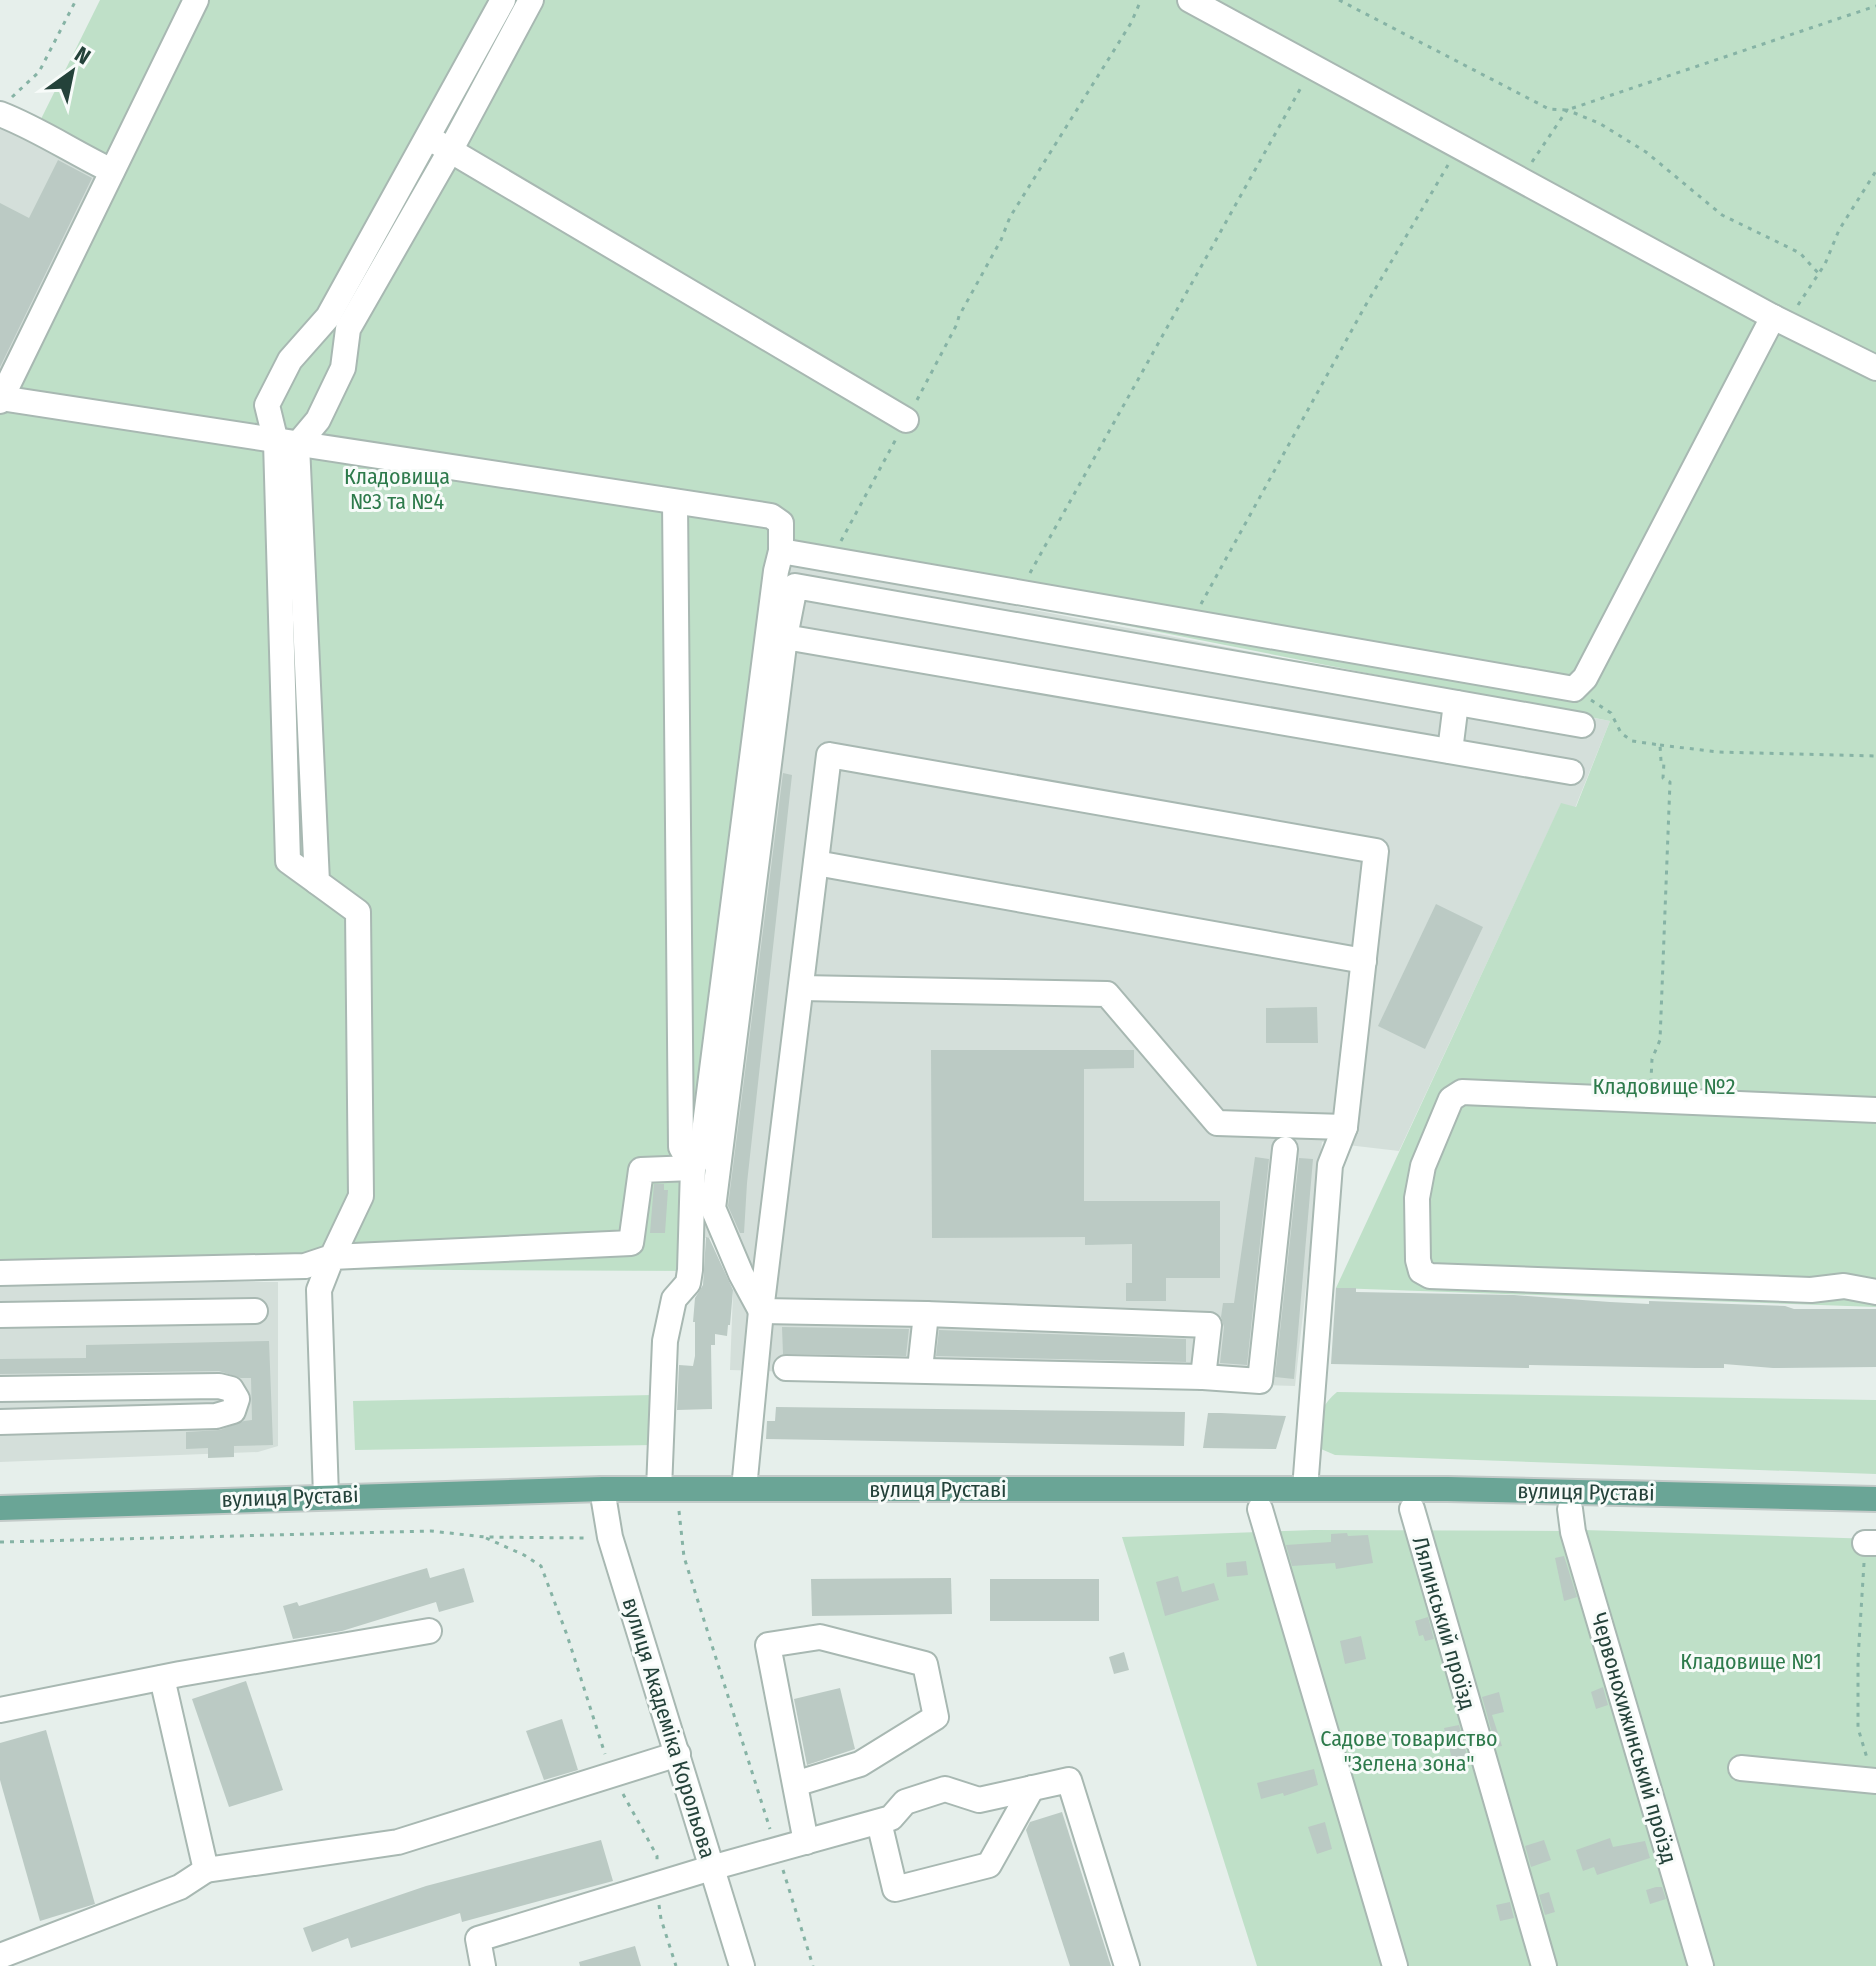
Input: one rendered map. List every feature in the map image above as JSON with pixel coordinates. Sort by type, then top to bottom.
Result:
[{"type":"main road","name":"вулиця Руставі","points":[[0,1508],[602,1489],[1567,1491],[1876,1499]]},
{"type":"street","points":[[196,0],[1,400],[777,518],[782,531],[702,1148],[693,1168],[690,1270],[688,1283],[674,1299],[665,1341],[659,1489]]},
{"type":"street","points":[[326,1496],[319,1290],[361,1196],[358,912],[317,882],[287,443],[267,405],[290,360],[328,317],[503,0]]},
{"type":"street","points":[[287,443],[318,420],[343,368],[348,329],[450,151],[531,0]]},
{"type":"street","points":[[1190,0],[1876,368]]},
{"type":"street","points":[[0,114],[30,125],[70,151],[112,171]]},
{"type":"street","points":[[428,137],[906,420]]},
{"type":"street","points":[[781,551],[1574,689],[1585,678],[1780,319]]},
{"type":"street","points":[[675,502],[681,1147],[693,1168]]},
{"type":"street","points":[[761,1311],[741,1274],[713,1208],[785,637],[795,586],[1582,725]]},
{"type":"street","points":[[785,637],[1571,772]]},
{"type":"street","points":[[1450,751],[1456,703]]},
{"type":"street","points":[[744,1489],[761,1311],[829,755],[1376,851],[1345,1127],[1330,1165],[1305,1489]]},
{"type":"street","points":[[816,863],[1364,961]]},
{"type":"street","points":[[801,988],[1107,994],[1217,1123],[1345,1127]]},
{"type":"street","points":[[1876,1110],[1462,1092],[1451,1099],[1423,1166],[1417,1198],[1418,1260],[1421,1271],[1430,1276],[1811,1290],[1844,1286],[1876,1292]]},
{"type":"street","points":[[786,1368],[920,1369],[1260,1381],[1285,1149]]},
{"type":"street","points":[[0,1273],[305,1266],[332,1257],[631,1243],[641,1170],[693,1168]]},
{"type":"street","points":[[0,1315],[255,1311]]},
{"type":"street","points":[[761,1311],[1209,1325],[1203,1377]]},
{"type":"street","points":[[920,1369],[926,1314]]},
{"type":"street","points":[[0,1389],[219,1386],[231,1389],[237,1399],[233,1411],[216,1416],[0,1422]]},
{"type":"street","name":"вулиця Академіка Корольова","points":[[602,1489],[610,1537],[742,1966]]},
{"type":"street","points":[[1260,1509],[1395,1966]]},
{"type":"street","name":"Лялинський проїзд","points":[[1412,1509],[1544,1966]]},
{"type":"street","name":"Червонохижинський проїзд","points":[[1570,1509],[1573,1532],[1701,1966]]},
{"type":"street","points":[[0,1710],[429,1631]]},
{"type":"street","points":[[795,1784],[860,1764],[936,1717],[925,1664],[820,1637],[768,1645],[806,1842]]},
{"type":"street","points":[[162,1678],[206,1870]]},
{"type":"street","points":[[0,1956],[180,1887],[206,1870],[398,1842],[678,1754]]},
{"type":"street","points":[[1741,1768],[1875,1784]]},
{"type":"street","points":[[483,1966],[478,1939],[711,1868],[879,1822],[891,1818],[905,1802],[945,1789],[979,1800],[1069,1780],[1127,1966]]},
{"type":"street","points":[[879,1822],[895,1889],[989,1865],[1032,1788]]},
{"type":"path","points":[[0,100],[13,97],[39,72],[76,0]]},
{"type":"path","points":[[832,558],[1001,240],[1010,217],[1131,23],[1141,0]]},
{"type":"path","points":[[1339,0],[1549,109],[1567,110],[1599,123],[1646,152],[1722,215],[1800,253],[1819,274]]},
{"type":"path","points":[[1512,174],[1531,163],[1567,110],[1876,6]]},
{"type":"path","points":[[1023,592],[1040,552],[1312,66]]},
{"type":"path","points":[[1191,622],[1364,308],[1460,146]]},
{"type":"path","points":[[1780,319],[1819,274],[1839,230],[1876,171]]},
{"type":"path","points":[[1578,685],[1591,700],[1611,713],[1621,733],[1632,741],[1718,752],[1876,756]]},
{"type":"path","points":[[1649,1100],[1652,1059],[1660,1040],[1671,791],[1670,782],[1663,778],[1664,762],[1661,761],[1660,745]]},
{"type":"path","points":[[679,1511],[684,1557],[813,1966]]},
{"type":"path","points":[[0,1542],[431,1531],[483,1537],[591,1538]]},
{"type":"path","points":[[483,1537],[541,1566],[612,1775],[657,1856],[661,1919],[676,1966]]},
{"type":"path","points":[[1870,1543],[1858,1659],[1858,1728],[1875,1784]]},
{"type":"shaded area","points":[[0,122],[104,173],[0,389]]},
{"type":"shaded area","points":[[786,562],[1610,721],[1575,808],[1561,804],[1399,1151],[1322,1142],[1295,1386],[730,1370],[734,1267],[717,1238],[698,1238]]},
{"type":"shaded area","points":[[0,1281],[278,1282],[278,1446],[258,1452],[0,1462]]},
{"type":"green space","name":"Кладовища №3 та №4","points":[[100,0],[1876,0],[1876,1307],[1336,1288],[1561,803],[1576,807],[1610,721],[824,566],[786,562],[696,1271],[0,1268],[0,401],[111,164],[41,119]]},
{"type":"green space","points":[[1337,1392],[1876,1400],[1876,1474],[1335,1455],[1321,1449],[1319,1425],[1322,1411]]},
{"type":"green space","points":[[653,1395],[653,1445],[355,1450],[353,1401]]},
{"type":"green space","name":"Садове товариство \"Зелена зона\"","points":[[1314,1530],[1564,1531],[1692,1966],[1257,1966],[1122,1537]]},
{"type":"green space","name":"Кладовище №1","points":[[1583,1530],[1876,1539],[1876,1966],[1710,1966]]},
{"type":"building","points":[[58,160],[92,178],[0,367],[0,203],[29,218]]},
{"type":"building","points":[[783,773],[792,775],[744,1233],[740,1233],[728,1206]]},
{"type":"building","points":[[1436,904],[1483,927],[1425,1049],[1378,1026]]},
{"type":"building","points":[[1317,1007],[1318,1043],[1266,1043],[1266,1008]]},
{"type":"building","points":[[931,1050],[1134,1050],[1134,1068],[1084,1069],[1084,1201],[1220,1201],[1220,1278],[1166,1278],[1166,1301],[1126,1301],[1126,1283],[1132,1283],[1132,1244],[1085,1245],[1085,1237],[932,1238]]},
{"type":"building","points":[[1255,1157],[1269,1159],[1247,1365],[1220,1363],[1223,1303],[1234,1303]]},
{"type":"building","points":[[1299,1158],[1313,1159],[1294,1379],[1275,1377]]},
{"type":"building","points":[[654,1184],[664,1184],[664,1190],[668,1190],[665,1233],[650,1233]]},
{"type":"building","points":[[706,1237],[733,1290],[730,1325],[727,1336],[715,1334],[715,1345],[711,1345],[712,1409],[677,1410],[679,1365],[693,1366],[695,1356],[695,1298],[703,1285]]},
{"type":"building","points":[[1336,1288],[1356,1288],[1356,1292],[1514,1295],[1649,1304],[1649,1301],[1785,1306],[1794,1309],[1876,1309],[1876,1367],[1773,1368],[1724,1364],[1724,1368],[1529,1365],[1529,1368],[1331,1364]]},
{"type":"building","points":[[782,1327],[909,1329],[906,1356],[783,1354]]},
{"type":"building","points":[[939,1330],[1186,1339],[1186,1362],[936,1356]]},
{"type":"building","points":[[269,1341],[273,1445],[234,1446],[234,1457],[208,1458],[208,1448],[186,1449],[186,1432],[220,1430],[252,1420],[251,1378],[219,1371],[0,1374],[0,1359],[86,1358],[86,1345]]},
{"type":"building","points":[[776,1407],[1185,1412],[1184,1446],[766,1439],[767,1421],[775,1421]]},
{"type":"building","points":[[1208,1413],[1286,1416],[1276,1449],[1203,1448]]},
{"type":"building","points":[[1347,1533],[1348,1536],[1368,1535],[1373,1563],[1336,1569],[1335,1563],[1292,1566],[1286,1545],[1331,1542],[1331,1534]]},
{"type":"building","points":[[1564,1556],[1577,1597],[1564,1601],[1555,1558]]},
{"type":"building","points":[[1246,1561],[1248,1575],[1227,1577],[1226,1563]]},
{"type":"building","points":[[427,1568],[430,1578],[464,1568],[474,1602],[439,1612],[436,1602],[342,1631],[293,1639],[283,1606],[297,1602],[299,1606]]},
{"type":"building","points":[[1178,1576],[1182,1592],[1214,1583],[1219,1600],[1165,1616],[1156,1582]]},
{"type":"building","points":[[951,1578],[952,1614],[812,1616],[811,1579]]},
{"type":"building","points":[[990,1579],[1099,1579],[1099,1621],[990,1621]]},
{"type":"building","points":[[1428,1617],[1434,1639],[1425,1641],[1423,1635],[1419,1636],[1415,1621]]},
{"type":"building","points":[[1361,1636],[1366,1659],[1345,1664],[1340,1641]]},
{"type":"building","points":[[1124,1652],[1129,1670],[1114,1674],[1109,1657]]},
{"type":"building","points":[[246,1681],[283,1790],[229,1807],[192,1699]]},
{"type":"building","points":[[1603,1687],[1608,1705],[1596,1709],[1591,1692]]},
{"type":"building","points":[[840,1688],[855,1749],[807,1765],[794,1699]]},
{"type":"building","points":[[1499,1692],[1504,1712],[1492,1715],[1502,1746],[1496,1747],[1482,1697]]},
{"type":"building","points":[[562,1719],[578,1770],[544,1780],[526,1731]]},
{"type":"building","points":[[1459,1725],[1467,1755],[1452,1759],[1444,1728]]},
{"type":"building","points":[[46,1730],[95,1904],[40,1921],[0,1780],[0,1743]]},
{"type":"building","points":[[1314,1769],[1318,1785],[1284,1796],[1283,1793],[1261,1799],[1257,1783]]},
{"type":"building","points":[[1062,1812],[1111,1966],[1070,1966],[1026,1830],[1030,1822]]},
{"type":"building","points":[[1325,1822],[1332,1849],[1317,1854],[1308,1827]]},
{"type":"building","points":[[1610,1838],[1613,1847],[1645,1841],[1650,1858],[1597,1875],[1594,1867],[1583,1871],[1576,1850]]},
{"type":"building","points":[[601,1840],[613,1881],[462,1922],[460,1913],[351,1948],[348,1938],[312,1952],[303,1928],[426,1886]]},
{"type":"building","points":[[1544,1840],[1551,1860],[1531,1867],[1525,1846]]},
{"type":"building","points":[[1662,1887],[1666,1899],[1650,1904],[1646,1890]]},
{"type":"building","points":[[1549,1892],[1555,1912],[1545,1915],[1539,1895]]},
{"type":"building","points":[[1510,1902],[1514,1918],[1500,1921],[1496,1905]]},
{"type":"building","points":[[635,1946],[641,1966],[580,1966],[579,1962]]},
{"type":"park label","name":"Кладовище №2","points":[[1664,1086]]}]
